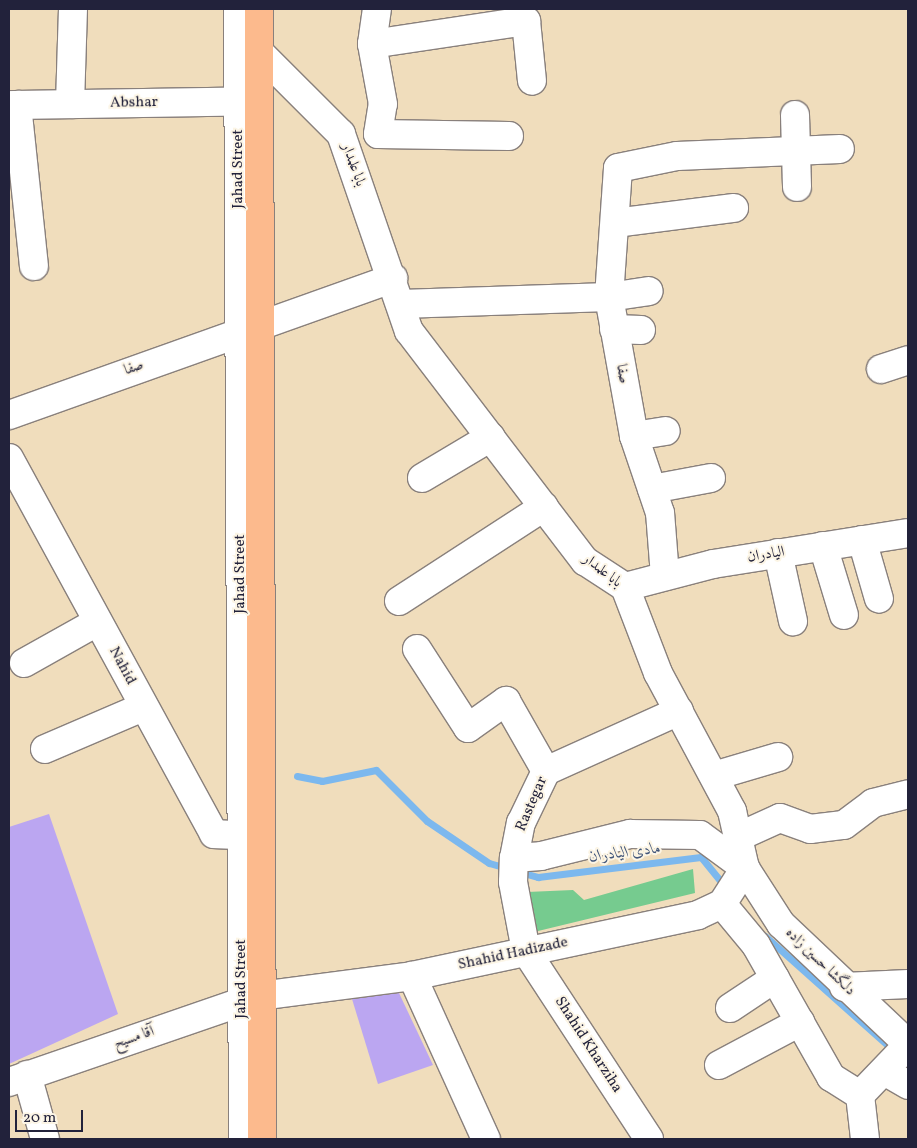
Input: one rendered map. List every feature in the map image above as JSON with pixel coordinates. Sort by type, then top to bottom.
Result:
[{"type":"main road","name":"Jahad Street","points":[[259,9],[259,52],[249,101],[251,998],[262,1139]]},
{"type":"street","points":[[70,104],[73,9]]},
{"type":"street","name":"Jahad Street","points":[[238,9],[249,101]]},
{"type":"street","points":[[377,9],[372,44],[383,104],[378,134],[510,136]]},
{"type":"street","points":[[372,44],[458,19],[526,21],[532,81]]},
{"type":"street","name":"بابا علمدار","points":[[259,52],[341,134],[393,278],[409,331],[585,561],[625,587],[658,673],[732,811],[745,868]]},
{"type":"street","name":"Abshar","points":[[13,105],[249,101]]},
{"type":"street","points":[[341,134],[383,104]]},
{"type":"street","points":[[13,105],[34,266]]},
{"type":"street","points":[[796,115],[797,187]]},
{"type":"street","points":[[795,151],[840,149]]},
{"type":"street","name":"صفا","points":[[666,576],[660,513],[634,436],[609,297],[618,168],[677,156],[795,151]]},
{"type":"street","points":[[615,223],[734,208]]},
{"type":"street","points":[[250,326],[393,278]]},
{"type":"street","points":[[401,304],[609,297],[649,292]]},
{"type":"street","name":"صفا","points":[[9,415],[250,326]]},
{"type":"street","points":[[614,329],[641,330]]},
{"type":"street","points":[[881,369],[908,360]]},
{"type":"street","points":[[634,436],[666,431]]},
{"type":"street","points":[[422,478],[491,437]]},
{"type":"street","name":"Nahid","points":[[9,458],[143,707],[214,834],[251,836]]},
{"type":"street","points":[[652,489],[712,478]]},
{"type":"street","points":[[399,601],[544,507]]},
{"type":"street","name":"الیادران","points":[[625,587],[666,576],[778,553],[908,533]]},
{"type":"street","points":[[862,540],[878,599]]},
{"type":"street","points":[[823,546],[844,615]]},
{"type":"street","points":[[778,553],[794,621]]},
{"type":"street","points":[[24,663],[97,622]]},
{"type":"street","points":[[416,649],[468,728],[506,701],[546,772]]},
{"type":"street","points":[[45,749],[143,707]]},
{"type":"street","name":"Rastegar","points":[[526,951],[513,870],[521,823],[546,772],[679,711]]},
{"type":"street","points":[[714,776],[778,758]]},
{"type":"street","points":[[738,837],[780,818],[810,829],[844,825],[873,803],[908,794]]},
{"type":"street","points":[[513,870],[541,856],[630,834],[700,834],[745,868],[722,904],[756,945],[831,1077],[860,1095]]},
{"type":"street","name":"دلگشا حسین زاده","points":[[745,868],[781,924],[844,987],[908,1045]]},
{"type":"street","name":"Shahid Hadizade","points":[[251,998],[412,976],[698,915],[722,904]]},
{"type":"street","name":"Shahid Kharziha","points":[[526,951],[649,1139]]},
{"type":"street","points":[[412,976],[486,1139]]},
{"type":"street","points":[[730,1008],[775,978]]},
{"type":"street","points":[[844,987],[908,984]]},
{"type":"street","name":"Jahad Street","points":[[243,1139],[251,998]]},
{"type":"street","name":"آقا مسیح","points":[[18,1078],[251,998]]},
{"type":"street","points":[[719,1065],[800,1022]]},
{"type":"street","points":[[860,1095],[908,1045]]},
{"type":"street","points":[[884,1071],[908,1085]]},
{"type":"street","points":[[18,1078],[45,1139]]},
{"type":"street","points":[[860,1095],[865,1139]]},
{"type":"green space","points":[[693,869],[695,893],[534,932],[527,892],[573,890],[584,900]]},
{"type":"building","points":[[49,814],[118,1014],[9,1064],[9,827]]},
{"type":"building","points":[[399,993],[433,1065],[378,1084],[352,999]]},
{"type":"waterway","name":"مادی الیادران","points":[[297,776],[322,781],[376,770],[427,821],[489,863],[507,868]]},
{"type":"waterway","name":"مادی الیادران","points":[[520,872],[538,877],[701,857],[725,887]]},
{"type":"waterway","name":"مادی الیادران","points":[[765,936],[895,1052]]}]
